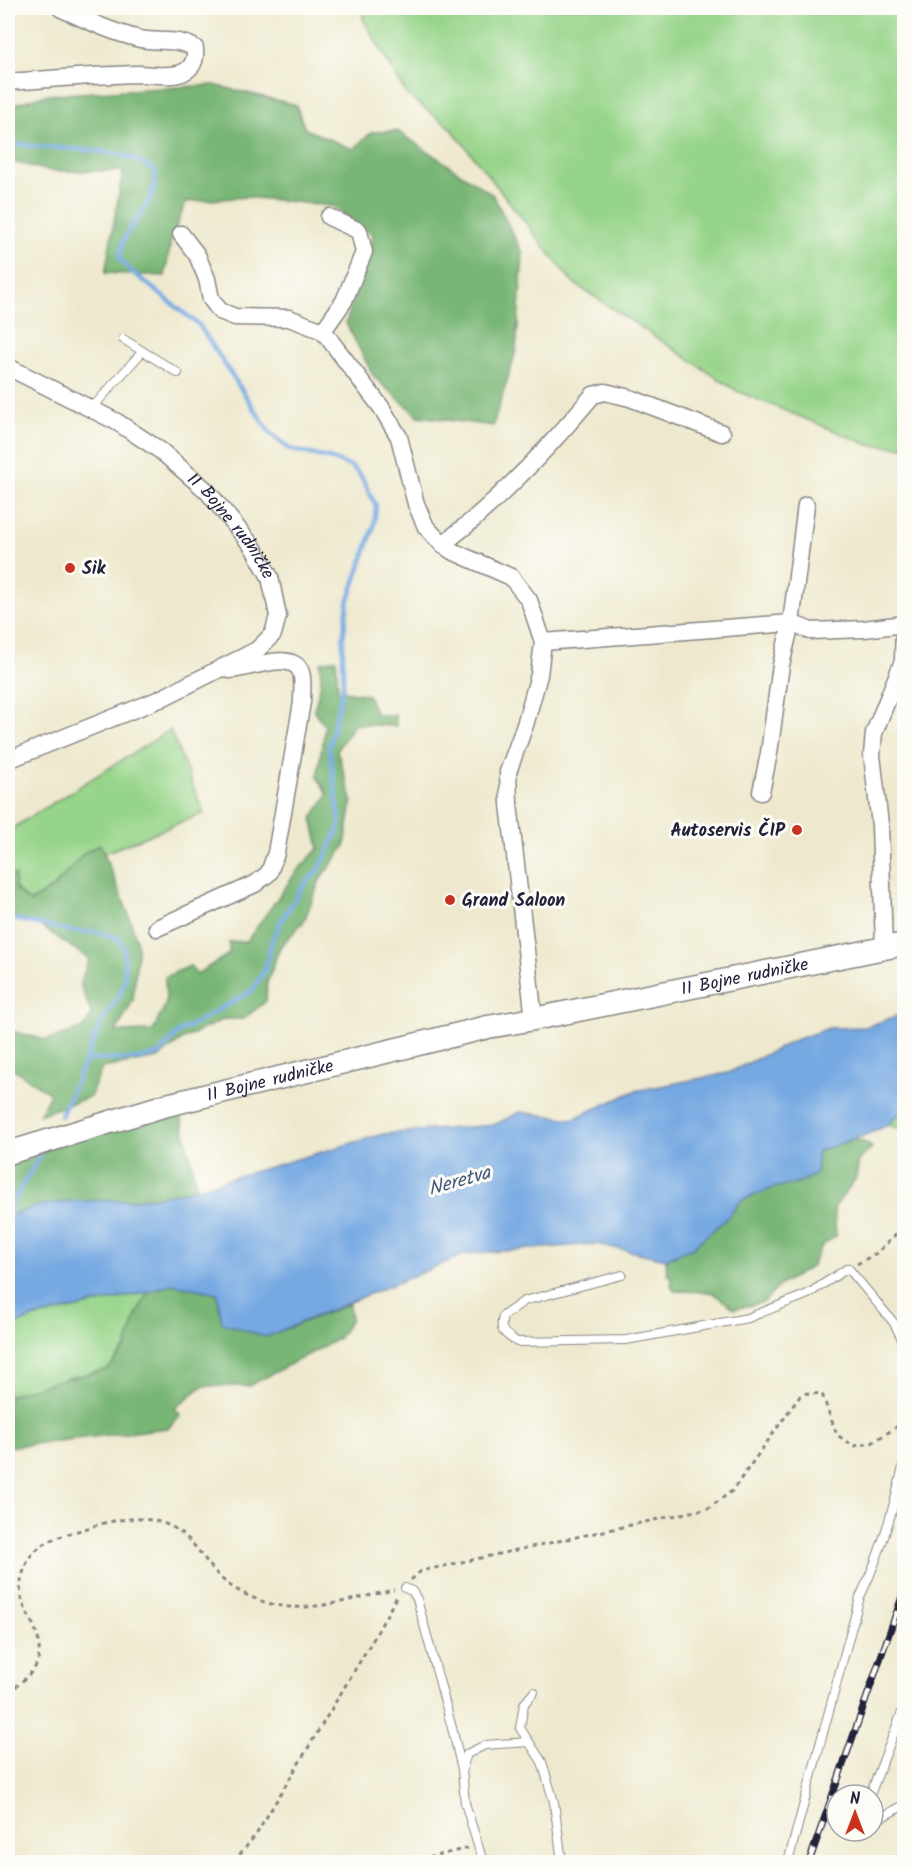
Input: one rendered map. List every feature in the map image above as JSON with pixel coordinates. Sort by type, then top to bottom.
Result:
[{"type":"street","points":[[8,82],[177,73],[184,72],[196,57],[195,48],[186,42],[144,40],[125,35],[60,8]]},
{"type":"street","points":[[323,331],[344,301],[364,252],[359,231],[329,217]]},
{"type":"street","points":[[181,234],[197,255],[207,279],[211,299],[220,310],[235,317],[289,318],[310,324],[323,331],[381,407],[399,437],[416,504],[426,527],[452,551],[511,577],[529,600],[543,642],[539,675],[525,725],[508,772],[509,804],[534,1019]]},
{"type":"street","name":"II Bojne rudničke","points":[[8,366],[117,422],[161,451],[207,491],[253,547],[270,577],[278,616],[273,634],[257,651],[160,699],[8,760]]},
{"type":"street","points":[[443,545],[506,489],[593,395],[605,392],[630,398],[722,433]]},
{"type":"street","points":[[760,792],[769,753],[781,665],[791,623],[806,505]]},
{"type":"street","name":"II Bojne rudničke","points":[[8,1153],[171,1104],[488,1027],[894,946],[872,755],[874,733],[903,662],[904,624],[864,629],[811,631],[791,623],[543,642]]},
{"type":"street","name":"II Bojne rudničke","points":[[157,928],[255,884],[269,873],[276,853],[302,702],[302,676],[300,669],[291,662],[277,660],[236,670],[223,667]]},
{"type":"lane","points":[[123,339],[178,374]]},
{"type":"lane","points":[[92,408],[142,352]]},
{"type":"lane","points":[[622,1275],[524,1301],[503,1316],[500,1326],[503,1333],[517,1342],[626,1340],[748,1318],[808,1294],[848,1268],[894,1323],[904,1343]]},
{"type":"lane","points":[[788,1863],[860,1597],[872,1572],[895,1502],[904,1462]]},
{"type":"lane","points":[[405,1588],[417,1599],[462,1769],[465,1803],[483,1863]]},
{"type":"lane","points":[[534,1692],[524,1704],[520,1728],[542,1762],[554,1802],[562,1863]]},
{"type":"lane","points":[[875,1783],[904,1707]]},
{"type":"lane","points":[[462,1769],[467,1754],[485,1745],[529,1742]]},
{"type":"lane","points":[[885,1815],[902,1806],[904,1795]]},
{"type":"path","points":[[848,1268],[878,1253],[904,1226]]},
{"type":"path","points":[[235,1862],[256,1833],[375,1638],[395,1598],[421,1570],[709,1508],[732,1491],[800,1396],[807,1392],[822,1394],[837,1435],[854,1446],[872,1443],[904,1422]]},
{"type":"path","points":[[8,1693],[25,1678],[38,1661],[38,1632],[20,1601],[19,1586],[26,1561],[39,1548],[58,1537],[108,1521],[137,1518],[162,1522],[184,1535],[218,1575],[229,1584],[242,1593],[267,1603],[286,1607],[318,1606],[405,1588]]},
{"type":"path","points":[[8,1843],[14,1863]]},
{"type":"path","points":[[411,1863],[478,1846]]},
{"type":"green space","points":[[363,8],[904,8],[904,447],[869,445],[737,391],[572,282],[451,128],[407,95],[363,19]]},
{"type":"green space","points":[[214,85],[296,105],[305,129],[353,149],[372,132],[397,131],[493,195],[523,254],[516,351],[493,426],[418,416],[374,377],[346,323],[373,235],[332,206],[247,197],[186,202],[171,240],[165,276],[105,273],[123,171],[51,171],[8,161],[8,106],[45,95]]},
{"type":"green space","points":[[336,659],[338,690],[368,695],[376,715],[395,715],[396,726],[354,724],[337,750],[352,800],[345,846],[320,880],[304,921],[280,947],[267,983],[266,1001],[243,1019],[224,1019],[183,1039],[158,1058],[102,1068],[90,1097],[39,1115],[50,1094],[9,1066],[12,1031],[45,1040],[82,1029],[92,1015],[80,984],[89,959],[36,923],[8,918],[8,876],[15,875],[15,889],[30,902],[55,886],[84,853],[100,844],[129,915],[138,947],[133,1000],[116,1032],[153,1031],[166,1003],[165,977],[190,966],[197,974],[229,954],[229,942],[247,941],[297,871],[319,848],[312,818],[328,794],[317,777],[325,726],[314,711],[321,681],[320,662]]},
{"type":"green space","points":[[170,730],[204,813],[105,853],[100,845],[84,853],[55,886],[30,902],[14,886],[10,878],[7,863],[8,831]]},
{"type":"green space","points":[[178,1102],[197,1188],[145,1199],[56,1204],[8,1217],[8,1153]]},
{"type":"green space","points":[[904,1109],[904,1129],[888,1125]]},
{"type":"green space","points":[[855,1139],[872,1148],[859,1160],[856,1178],[834,1208],[836,1236],[822,1246],[811,1267],[780,1285],[764,1302],[735,1309],[711,1292],[674,1291],[671,1285],[672,1278],[667,1273],[666,1259],[693,1247],[729,1216],[740,1201],[773,1188],[800,1182],[818,1151]]},
{"type":"green space","points":[[172,1284],[217,1293],[266,1337],[349,1304],[351,1319],[338,1339],[249,1386],[203,1386],[175,1408],[181,1416],[168,1428],[8,1447],[8,1396],[56,1381],[108,1369],[126,1348],[136,1316],[148,1292]]},
{"type":"green space","points":[[148,1292],[136,1316],[126,1348],[108,1369],[56,1381],[8,1396],[8,1327],[36,1317]]},
{"type":"water","name":"Neretva","points":[[904,1013],[904,1109],[888,1125],[818,1151],[816,1174],[800,1182],[773,1188],[740,1201],[729,1216],[693,1247],[666,1259],[596,1244],[466,1254],[266,1337],[222,1323],[217,1293],[172,1284],[148,1292],[36,1317],[8,1327],[8,1217],[37,1206],[72,1201],[137,1200],[187,1191],[383,1134],[494,1125],[520,1112],[572,1119],[635,1091],[728,1073],[795,1040],[829,1028],[866,1027]]},
{"type":"waterway","points":[[8,142],[102,151],[139,161],[155,171],[155,184],[151,195],[126,236],[120,259],[130,270],[199,325],[270,433],[289,449],[332,459],[352,467],[361,476],[376,506],[374,526],[348,602],[343,639],[343,686],[329,747],[340,821],[337,833],[320,868],[303,886],[281,921],[272,940],[265,970],[252,991],[179,1032],[159,1054],[139,1059],[85,1060]]},
{"type":"waterway","points":[[8,918],[72,931],[95,932],[118,938],[124,947],[125,982],[118,998],[103,1019],[61,1116]]},
{"type":"waterway","points":[[8,1234],[12,1203],[42,1152]]},
{"type":"railway","points":[[809,1862],[904,1591]]},
{"type":"place","name":"Sik","points":[[70,568]]},
{"type":"place","name":"Autoservis ČIP","points":[[797,830]]},
{"type":"place","name":"Grand Saloon","points":[[450,900]]}]
